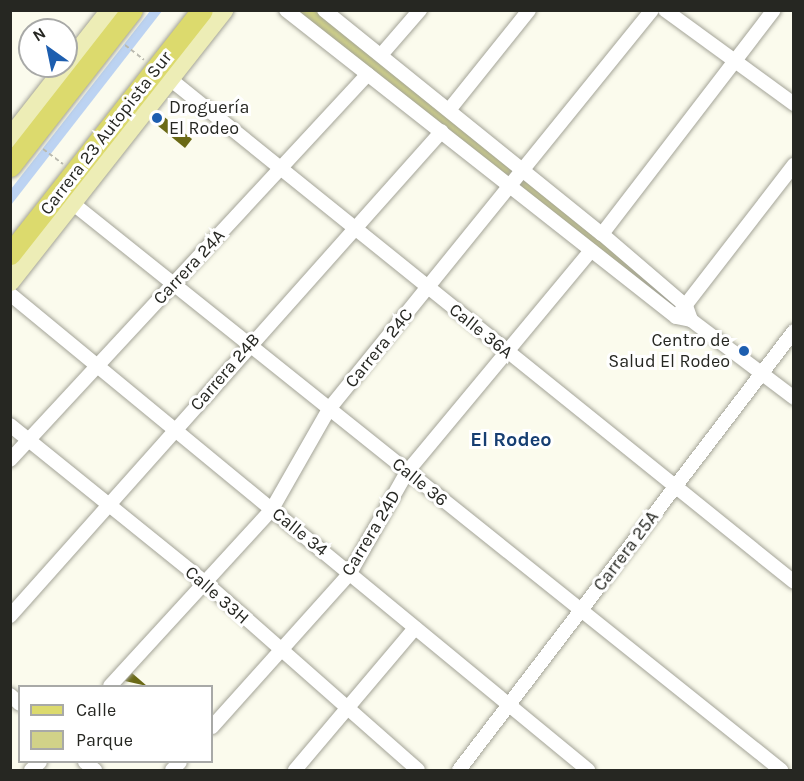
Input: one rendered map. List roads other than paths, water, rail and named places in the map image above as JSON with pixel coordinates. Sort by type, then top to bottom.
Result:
[{"type":"main road","points":[[10,166],[132,10]]},
{"type":"main road","name":"Carrera 23 Autopista Sur","points":[[10,255],[66,198],[202,10]]},
{"type":"street","points":[[12,134],[111,10]]},
{"type":"street","points":[[10,281],[66,198],[170,79],[223,10]]},
{"type":"street","points":[[286,10],[442,130],[676,317],[691,320],[794,398]]},
{"type":"street","points":[[324,10],[340,16],[381,56],[602,234],[686,306],[691,320]]},
{"type":"street","points":[[381,56],[420,10]]},
{"type":"street","points":[[449,110],[529,10]]},
{"type":"street","name":"Carrera 24C","points":[[112,685],[207,584],[272,509],[329,409],[652,10]]},
{"type":"street","points":[[665,10],[794,104]]},
{"type":"street","points":[[602,234],[774,10]]},
{"type":"street","name":"Carrera 24A","points":[[10,460],[96,364],[368,74]]},
{"type":"street","name":"Calle 36A","points":[[170,79],[794,582]]},
{"type":"street","name":"Carrera 24B","points":[[10,616],[111,506],[249,345],[442,130]]},
{"type":"street","points":[[676,317],[794,165]]},
{"type":"street","name":"Calle 36","points":[[66,198],[781,771]]},
{"type":"street","name":"Carrera 24D","points":[[213,726],[350,573],[407,472],[591,250]]},
{"type":"street","name":"Calle 34","points":[[10,294],[588,771]]},
{"type":"street","name":"Carrera 25A","points":[[459,771],[794,331]]},
{"type":"street","name":"Calle 33H","points":[[10,426],[207,584],[282,651],[350,707],[418,771]]},
{"type":"street","points":[[295,771],[415,628]]},
{"type":"water","points":[[150,11],[162,11],[11,205],[11,189]]},
{"type":"place","name":"Droguería El Rodeo","points":[[157,118]]},
{"type":"place","name":"Centro de Salud El Rodeo","points":[[744,351]]},
{"type":"district","name":"El Rodeo","points":[[511,439]]}]
